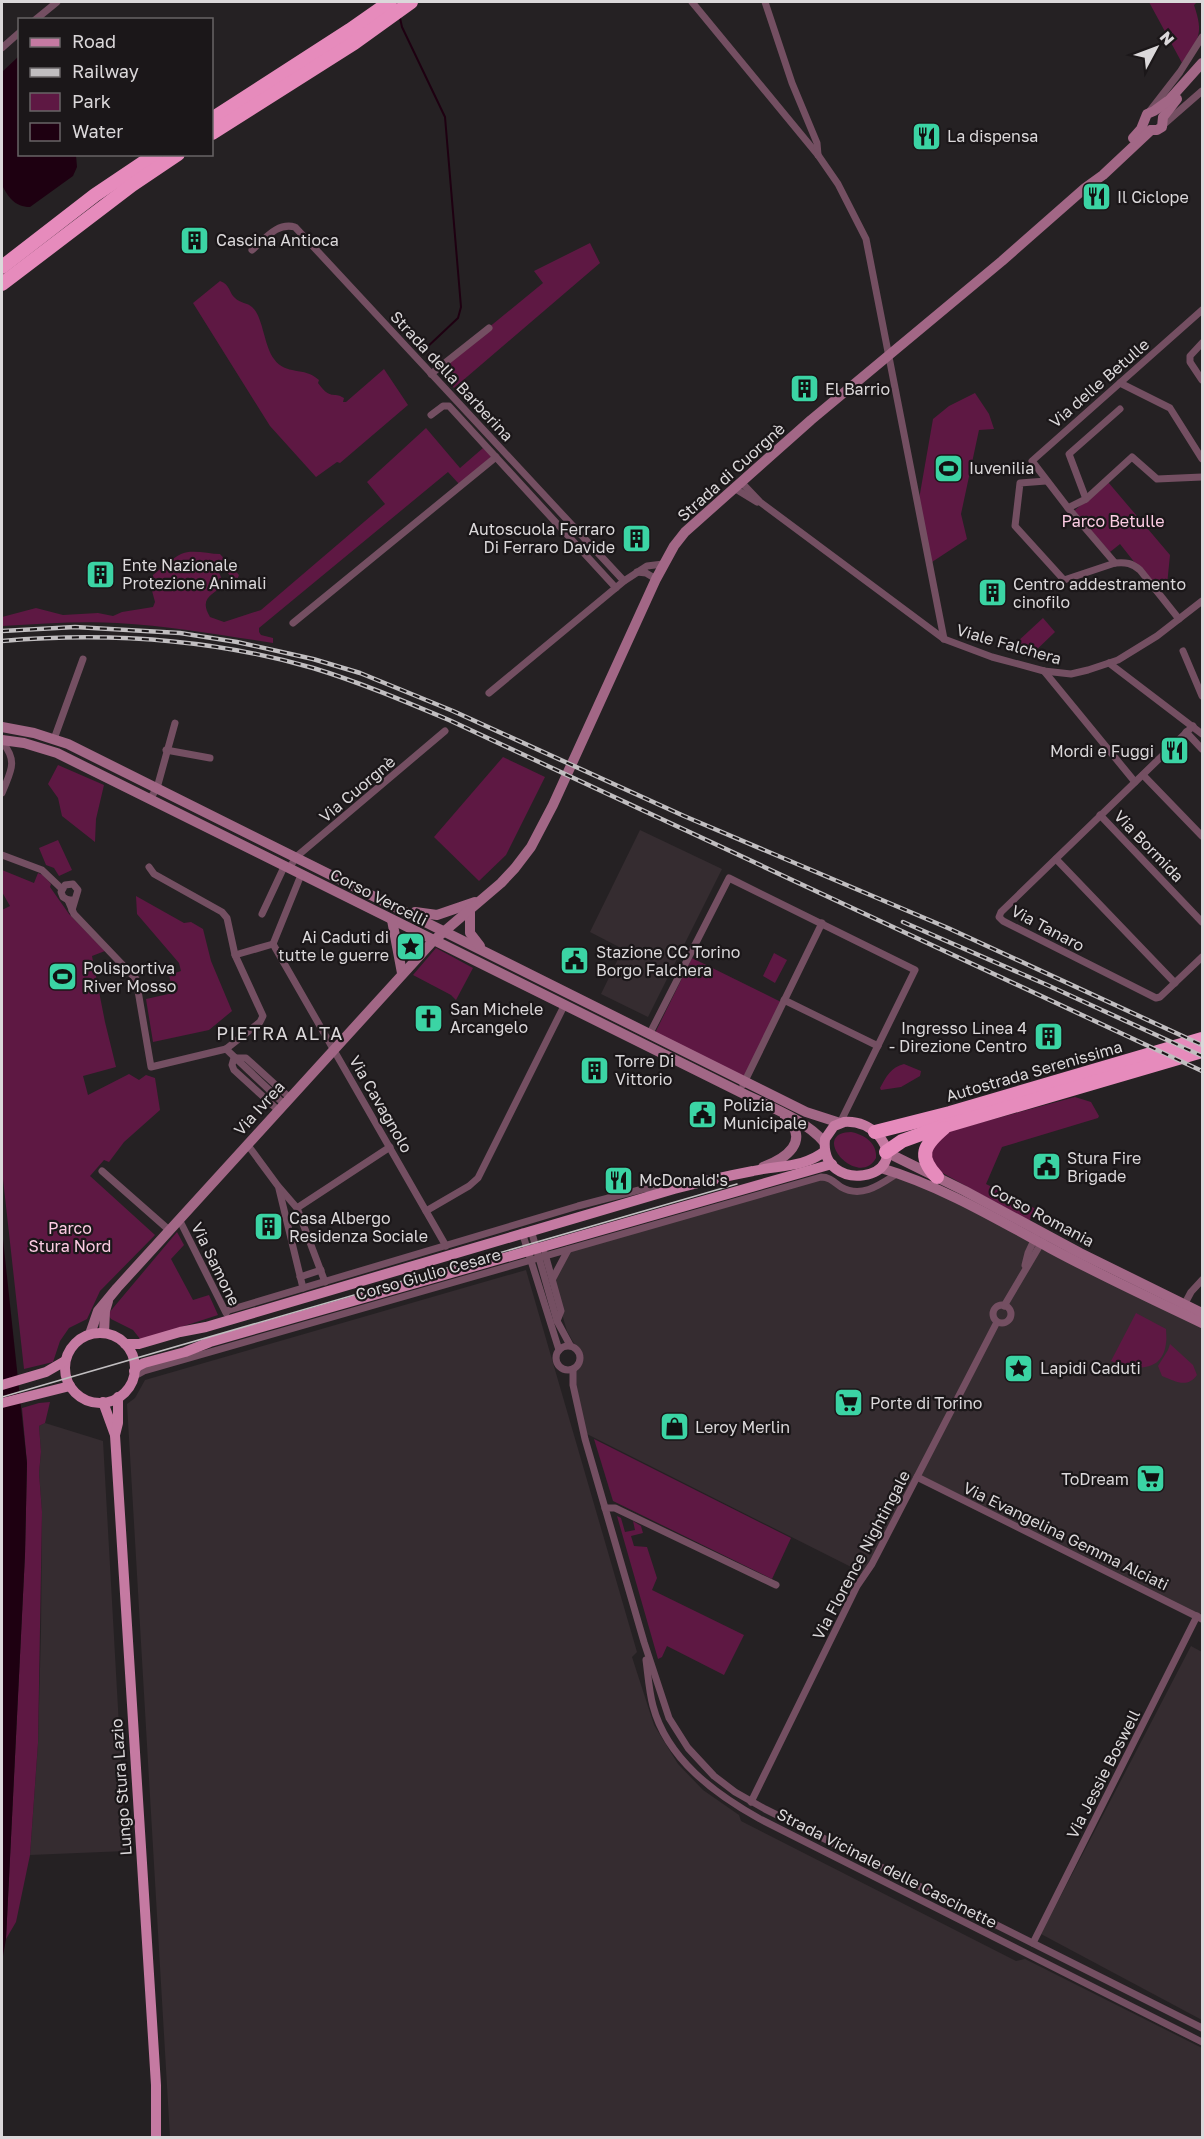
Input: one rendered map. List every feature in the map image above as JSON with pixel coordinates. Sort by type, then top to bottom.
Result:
[{"type":"highway","points":[[213,118],[390,2]]},
{"type":"highway","points":[[213,132],[354,43],[411,2]]},
{"type":"highway","points":[[2,267],[105,197],[154,156]]},
{"type":"highway","points":[[128,180],[174,156]]},
{"type":"highway","points":[[2,284],[105,197]]},
{"type":"highway","name":"Autostrada Serenissima","points":[[886,1152],[902,1141],[951,1120],[1203,1040]]},
{"type":"highway","name":"Autostrada Serenissima","points":[[874,1132],[951,1120],[1203,1051]]},
{"type":"highway","points":[[937,1177],[926,1164],[925,1150],[930,1141],[951,1120]]},
{"type":"main road","points":[[1203,63],[1157,116],[1157,130],[1147,127],[1145,117],[1157,116],[1203,70]]},
{"type":"main road","name":"Strada di Cuorgnè","points":[[433,940],[509,875],[538,835],[663,564],[686,532],[811,420],[1041,228],[1085,188],[1137,134],[1147,127]]},
{"type":"main road","name":"Corso Vercelli","points":[[2,728],[54,739],[296,857],[649,1035],[815,1116],[840,1123]]},
{"type":"main road","name":"Corso Vercelli","points":[[2,741],[24,743],[57,753],[740,1092],[815,1132],[825,1147]]},
{"type":"main road","points":[[397,908],[437,915],[481,900]]},
{"type":"main road","points":[[470,909],[470,933],[487,953]]},
{"type":"main road","points":[[392,920],[402,974]]},
{"type":"main road","name":"Via Ivrea","points":[[90,1334],[98,1311],[110,1296],[433,940]]},
{"type":"main road","points":[[753,1171],[783,1158],[792,1149],[795,1141],[793,1128],[790,1121],[780,1113]]},
{"type":"main road","points":[[855,1122],[874,1132],[882,1141],[886,1152],[881,1168],[867,1176],[849,1175],[832,1164],[825,1147],[830,1130],[840,1123],[855,1122]]},
{"type":"main road","name":"Corso Giulio Cesare","points":[[125,1344],[139,1344],[180,1332],[206,1328],[227,1316],[525,1228],[674,1189],[753,1171],[802,1164],[816,1159],[825,1147]]},
{"type":"main road","name":"Corso Romania","points":[[886,1152],[937,1177],[1040,1237]]},
{"type":"main road","name":"Corso Giulio Cesare","points":[[134,1374],[138,1366],[210,1342],[537,1254],[731,1198],[832,1164]]},
{"type":"main road","name":"Corso Romania","points":[[881,1168],[917,1179],[1040,1237],[1183,1308],[1203,1323]]},
{"type":"main road","points":[[104,1333],[105,1311],[110,1296]]},
{"type":"main road","name":"Corso Romania","points":[[1183,1308],[1203,1313]]},
{"type":"main road","points":[[104,1333],[125,1344],[132,1355],[134,1374],[130,1385],[118,1397],[103,1402],[85,1399],[70,1386],[65,1374],[65,1361],[74,1344],[90,1334],[104,1333]]},
{"type":"main road","points":[[2,1385],[52,1369],[65,1361]]},
{"type":"main road","points":[[2,1403],[70,1386]]},
{"type":"main road","name":"Lungo Stura Lazio","points":[[115,1435],[118,1424],[118,1397]]},
{"type":"main road","name":"Lungo Stura Lazio","points":[[103,1402],[115,1435],[156,2085],[156,2138]]},
{"type":"street","points":[[37,18],[57,2]]},
{"type":"street","points":[[692,2],[818,155],[838,184],[866,239],[944,639]]},
{"type":"street","points":[[765,2],[792,83],[817,143],[818,155]]},
{"type":"street","points":[[2,48],[18,34]]},
{"type":"street","points":[[1203,37],[1180,72],[1152,106],[1157,116],[1203,91]]},
{"type":"street","name":"Strada della Barberina","points":[[252,250],[278,228],[287,225],[295,227],[624,581]]},
{"type":"street","name":"Via delle Betulle","points":[[1115,563],[1032,461],[1203,310]]},
{"type":"street","points":[[431,374],[489,328]]},
{"type":"street","points":[[1203,343],[1190,356],[1190,362],[1203,380]]},
{"type":"street","points":[[1120,383],[1170,408],[1203,459]]},
{"type":"street","name":"Strada della Barberina","points":[[431,415],[444,406],[449,406],[616,588]]},
{"type":"street","name":"Via delle Betulle","points":[[1086,499],[1069,454],[1120,409]]},
{"type":"street","name":"Strada della Barberina","points":[[293,623],[496,457]]},
{"type":"street","points":[[1068,508],[1086,499],[1132,457],[1157,479],[1203,477]]},
{"type":"street","points":[[1046,481],[1020,483],[1015,526],[1064,580],[1115,563],[1132,564],[1140,570],[1179,619]]},
{"type":"street","name":"Viale Falchera","points":[[737,485],[944,639],[1044,671],[1071,674],[1109,663],[1143,646],[1203,601]]},
{"type":"street","points":[[489,693],[624,581],[650,565],[663,564]]},
{"type":"street","points":[[637,572],[646,573],[656,579]]},
{"type":"street","points":[[1183,651],[1203,696]]},
{"type":"street","points":[[54,739],[83,659]]},
{"type":"street","points":[[1109,663],[1202,733]]},
{"type":"street","points":[[1044,671],[1135,782]]},
{"type":"street","points":[[150,799],[157,788],[175,723]]},
{"type":"street","name":"Via Tanaro","points":[[1175,983],[1158,998],[1000,918],[1001,912],[1192,726]]},
{"type":"street","name":"Via Cuorgnè","points":[[262,914],[287,868],[296,857],[445,731]]},
{"type":"street","points":[[1186,732],[1203,749]]},
{"type":"street","points":[[2,741],[11,753],[12,762],[2,793]]},
{"type":"street","points":[[166,750],[210,758]]},
{"type":"street","points":[[1143,775],[1203,836]]},
{"type":"street","name":"Via Bormida","points":[[1100,815],[1203,922]]},
{"type":"street","points":[[2,855],[42,870],[62,889],[63,897],[71,900]]},
{"type":"street","points":[[1056,859],[1175,983],[1203,957]]},
{"type":"street","points":[[71,900],[72,910],[136,979],[151,1067],[226,1049],[262,1019],[235,955],[225,915],[154,874],[149,867]]},
{"type":"street","points":[[235,955],[273,944],[301,875]]},
{"type":"street","points":[[649,1035],[729,878],[915,970],[840,1123]]},
{"type":"street","points":[[62,889],[68,884],[75,885],[78,893],[71,900]]},
{"type":"street","points":[[740,1092],[822,923]]},
{"type":"street","name":"Via Cavagnolo","points":[[273,944],[446,1246]]},
{"type":"street","points":[[784,1000],[878,1046]]},
{"type":"street","points":[[426,1211],[469,1186],[478,1178],[564,1006]]},
{"type":"street","points":[[226,1049],[234,1058],[246,1058],[283,1103]]},
{"type":"street","points":[[234,1058],[232,1065],[234,1070],[283,1103]]},
{"type":"street","points":[[247,1144],[297,1208],[325,1282]]},
{"type":"street","points":[[297,1208],[390,1147]]},
{"type":"street","points":[[102,1172],[169,1230]]},
{"type":"street","points":[[867,1176],[869,1190],[898,1173]]},
{"type":"street","name":"Corso Giulio Cesare","points":[[537,1254],[568,1250],[731,1198],[821,1177],[831,1179],[849,1190],[869,1190]]},
{"type":"street","points":[[278,1186],[303,1288]]},
{"type":"street","name":"Via Samone","points":[[179,1219],[227,1316]]},
{"type":"street","points":[[525,1228],[552,1280],[561,1311],[557,1321]]},
{"type":"street","name":"Corso Giulio Cesare","points":[[227,1316],[303,1288],[369,1274],[446,1246],[525,1228]]},
{"type":"street","points":[[1004,1305],[1040,1237]]},
{"type":"street","points":[[552,1280],[568,1250]]},
{"type":"street","points":[[537,1254],[557,1321],[570,1345],[577,1349],[581,1356],[579,1364],[573,1369],[564,1370]]},
{"type":"street","points":[[537,1254],[559,1350],[556,1361],[573,1385]]},
{"type":"street","points":[[300,1277],[321,1270]]},
{"type":"street","points":[[1183,1308],[1191,1292],[1203,1280]]},
{"type":"street","points":[[1004,1305],[1010,1310],[1011,1318],[1005,1323],[997,1322],[993,1318],[993,1311],[998,1306],[1004,1305]]},
{"type":"street","name":"Via Florence Nightingale","points":[[751,1802],[857,1586],[872,1564],[997,1322]]},
{"type":"street","points":[[559,1350],[570,1345]]},
{"type":"street","points":[[573,1369],[573,1385]]},
{"type":"street","name":"Strada Vicinale delle Cascinette","points":[[573,1385],[583,1432],[644,1642],[669,1718],[682,1740],[714,1776],[751,1802],[1203,2028]]},
{"type":"street","name":"Via Evangelina Gemma Alciati","points":[[917,1477],[1200,1618]]},
{"type":"street","points":[[605,1508],[615,1508],[776,1585]]},
{"type":"street","name":"Via Jessie Boswell","points":[[1033,1943],[1200,1618]]},
{"type":"street","name":"Strada Vicinale delle Cascinette","points":[[644,1642],[652,1705],[659,1722],[679,1755],[702,1780],[727,1800],[760,1819],[1203,2042]]},
{"type":"street","points":[[966,1923],[972,1912]]},
{"type":"shaded area","points":[[640,830],[722,869],[648,1017],[601,994],[623,949],[590,932]]},
{"type":"shaded area","points":[[898,1173],[1034,1239],[1025,1267],[1041,1243],[1202,1323],[1202,1619],[917,1477],[865,1574],[583,1432],[573,1369],[579,1364],[581,1356],[567,1331],[552,1280],[568,1250],[821,1177],[860,1191]]},
{"type":"shaded area","points":[[526,1270],[637,1652],[632,1657],[654,1725],[678,1764],[703,1790],[739,1815],[741,1821],[1016,1961],[1025,1959],[1202,2048],[1202,2137],[170,2137],[127,1404],[135,1398],[145,1380]]},
{"type":"shaded area","points":[[45,1423],[103,1441],[126,1851],[30,1855],[38,1743],[41,1631],[42,1512],[39,1426]]},
{"type":"shaded area","points":[[1191,1646],[1202,1652],[1202,2020],[1041,1934]]},
{"type":"green space","points":[[1149,2],[1197,2],[1194,5],[1199,23],[1198,36],[1182,63]]},
{"type":"green space","points":[[590,243],[600,263],[454,388],[437,370],[543,283],[534,271]]},
{"type":"green space","points":[[220,281],[226,284],[235,298],[256,311],[268,347],[279,364],[313,376],[319,380],[318,383],[326,392],[344,398],[343,402],[346,402],[384,369],[408,405],[340,463],[337,462],[316,477],[270,426],[193,303]]},
{"type":"green space","name":"Iuvenilia","points":[[975,393],[989,414],[994,429],[979,430],[961,514],[967,539],[932,562],[918,505],[933,419],[949,406]]},
{"type":"green space","points":[[426,428],[460,468],[483,448],[492,456],[459,484],[448,472],[259,628],[261,635],[273,638],[273,643],[137,624],[74,623],[2,626],[2,617],[36,608],[63,615],[98,613],[113,616],[122,612],[153,607],[155,602],[151,587],[153,575],[177,556],[190,552],[220,554],[239,575],[237,580],[222,568],[217,568],[224,584],[207,601],[210,617],[224,622],[261,610],[385,504],[367,482]]},
{"type":"green space","name":"Parco Betulle","points":[[1108,482],[1170,555],[1167,585],[1158,592],[1120,544],[1110,552],[1074,511]]},
{"type":"green space","points":[[1043,618],[1055,632],[1029,657],[1016,643]]},
{"type":"green space","points":[[503,757],[545,777],[506,855],[479,881],[434,837]]},
{"type":"green space","points":[[58,765],[104,785],[96,819],[95,842],[62,816],[58,798],[48,784]]},
{"type":"green space","points":[[58,840],[72,870],[59,876],[54,868],[46,865],[39,848]]},
{"type":"green space","name":"Parco Stura Nord","points":[[2,870],[34,883],[38,873],[43,875],[69,914],[105,951],[92,956],[116,1067],[83,1076],[88,1095],[129,1074],[139,1080],[146,1075],[155,1078],[160,1110],[124,1142],[109,1162],[104,1160],[90,1176],[155,1235],[100,1291],[87,1319],[69,1328],[60,1341],[53,1362],[24,1369],[2,1170],[2,910],[10,906],[2,892]]},
{"type":"green space","points":[[136,896],[184,923],[191,922],[203,929],[211,961],[232,1011],[209,1030],[153,1042],[146,999],[173,993],[169,975],[181,971],[179,963],[137,914]]},
{"type":"green space","points":[[436,948],[473,968],[456,1000],[451,995],[413,975]]},
{"type":"green space","points":[[774,953],[787,960],[775,983],[763,976]]},
{"type":"green space","points":[[692,958],[781,1002],[745,1077],[655,1033]]},
{"type":"green space","points":[[904,1064],[921,1071],[920,1076],[901,1087],[881,1090],[889,1073]]},
{"type":"green space","points":[[1075,1097],[1091,1102],[1098,1118],[1002,1147],[986,1184],[1036,1209],[1029,1221],[939,1171],[931,1159],[933,1143],[943,1133]]},
{"type":"green space","points":[[851,1132],[861,1135],[874,1148],[876,1158],[868,1166],[858,1168],[849,1164],[835,1149],[834,1141],[839,1135]]},
{"type":"green space","points":[[177,1232],[184,1245],[171,1259],[193,1300],[209,1295],[218,1315],[141,1340],[133,1330],[111,1319],[108,1314]]},
{"type":"green space","points":[[1136,1313],[1166,1329],[1164,1353],[1153,1365],[1145,1367],[1128,1366],[1111,1361]]},
{"type":"green space","points":[[1170,1344],[1193,1365],[1197,1375],[1189,1382],[1176,1382],[1162,1376],[1158,1366]]},
{"type":"green space","points":[[50,1402],[45,1423],[39,1426],[42,1512],[38,1743],[30,1855],[16,1922],[6,1939],[25,1554],[27,1463],[22,1408]]},
{"type":"green space","points":[[594,1439],[791,1538],[772,1579],[613,1501]]},
{"type":"green space","points":[[617,1516],[621,1518],[625,1532],[635,1530],[633,1521],[641,1526],[643,1533],[631,1536],[634,1546],[647,1547],[657,1578],[652,1590],[744,1635],[724,1675],[667,1646],[662,1657],[658,1659]]},
{"type":"water","points":[[18,57],[18,156],[76,156],[77,167],[73,176],[30,207],[20,205],[13,200],[2,185],[2,72]]},
{"type":"water","points":[[2,1230],[27,1463],[25,1554],[6,1939],[2,1962]]},
{"type":"waterway","points":[[400,18],[402,27],[445,117],[461,307],[458,318],[423,351]]},
{"type":"tram line","points":[[2,1397],[737,1184]]},
{"type":"railway","points":[[2,631],[75,627],[180,633],[237,642],[313,659],[360,673],[453,711],[684,816],[948,928],[1202,1045]]},
{"type":"railway","points":[[2,641],[80,637],[197,644],[275,658],[347,679],[449,720],[1202,1071]]},
{"type":"railway","points":[[903,922],[1202,1056]]},
{"type":"place","name":"La dispensa","points":[[926,136]]},
{"type":"place","name":"Il Ciclope","points":[[1096,197]]},
{"type":"place","name":"Cascina Antioca","points":[[195,240]]},
{"type":"place","name":"El Barrio","points":[[804,389]]},
{"type":"place","name":"Iuvenilia","points":[[948,468]]},
{"type":"place","name":"Autoscuola Ferraro Di Ferraro Davide","points":[[636,538]]},
{"type":"place","name":"Ente Nazionale Protezione Animali","points":[[101,574]]},
{"type":"place","name":"Centro addestramento cinofilo","points":[[992,593]]},
{"type":"place","name":"Mordi e Fuggi","points":[[1175,751]]},
{"type":"place","name":"Ai Caduti di tutte le guerre","points":[[410,946]]},
{"type":"place","name":"Stazione CC Torino Borgo Falchera","points":[[575,961]]},
{"type":"place","name":"Polisportiva River Mosso","points":[[62,977]]},
{"type":"place","name":"San Michele Arcangelo","points":[[429,1018]]},
{"type":"place","name":"Ingresso Linea 4 - Direzione Centro","points":[[1048,1037]]},
{"type":"place","name":"Torre Di Vittorio","points":[[594,1070]]},
{"type":"place","name":"Polizia Municipale","points":[[702,1114]]},
{"type":"place","name":"Stura Fire Brigade","points":[[1046,1167]]},
{"type":"place","name":"McDonald's","points":[[618,1180]]},
{"type":"place","name":"Casa Albergo Residenza Sociale","points":[[268,1227]]},
{"type":"place","name":"Lapidi Caduti","points":[[1019,1368]]},
{"type":"place","name":"Porte di Torino","points":[[849,1403]]},
{"type":"place","name":"Leroy Merlin","points":[[674,1427]]},
{"type":"place","name":"ToDream","points":[[1150,1479]]},
{"type":"district","name":"PIETRA ALTA","points":[[280,1033]]}]
